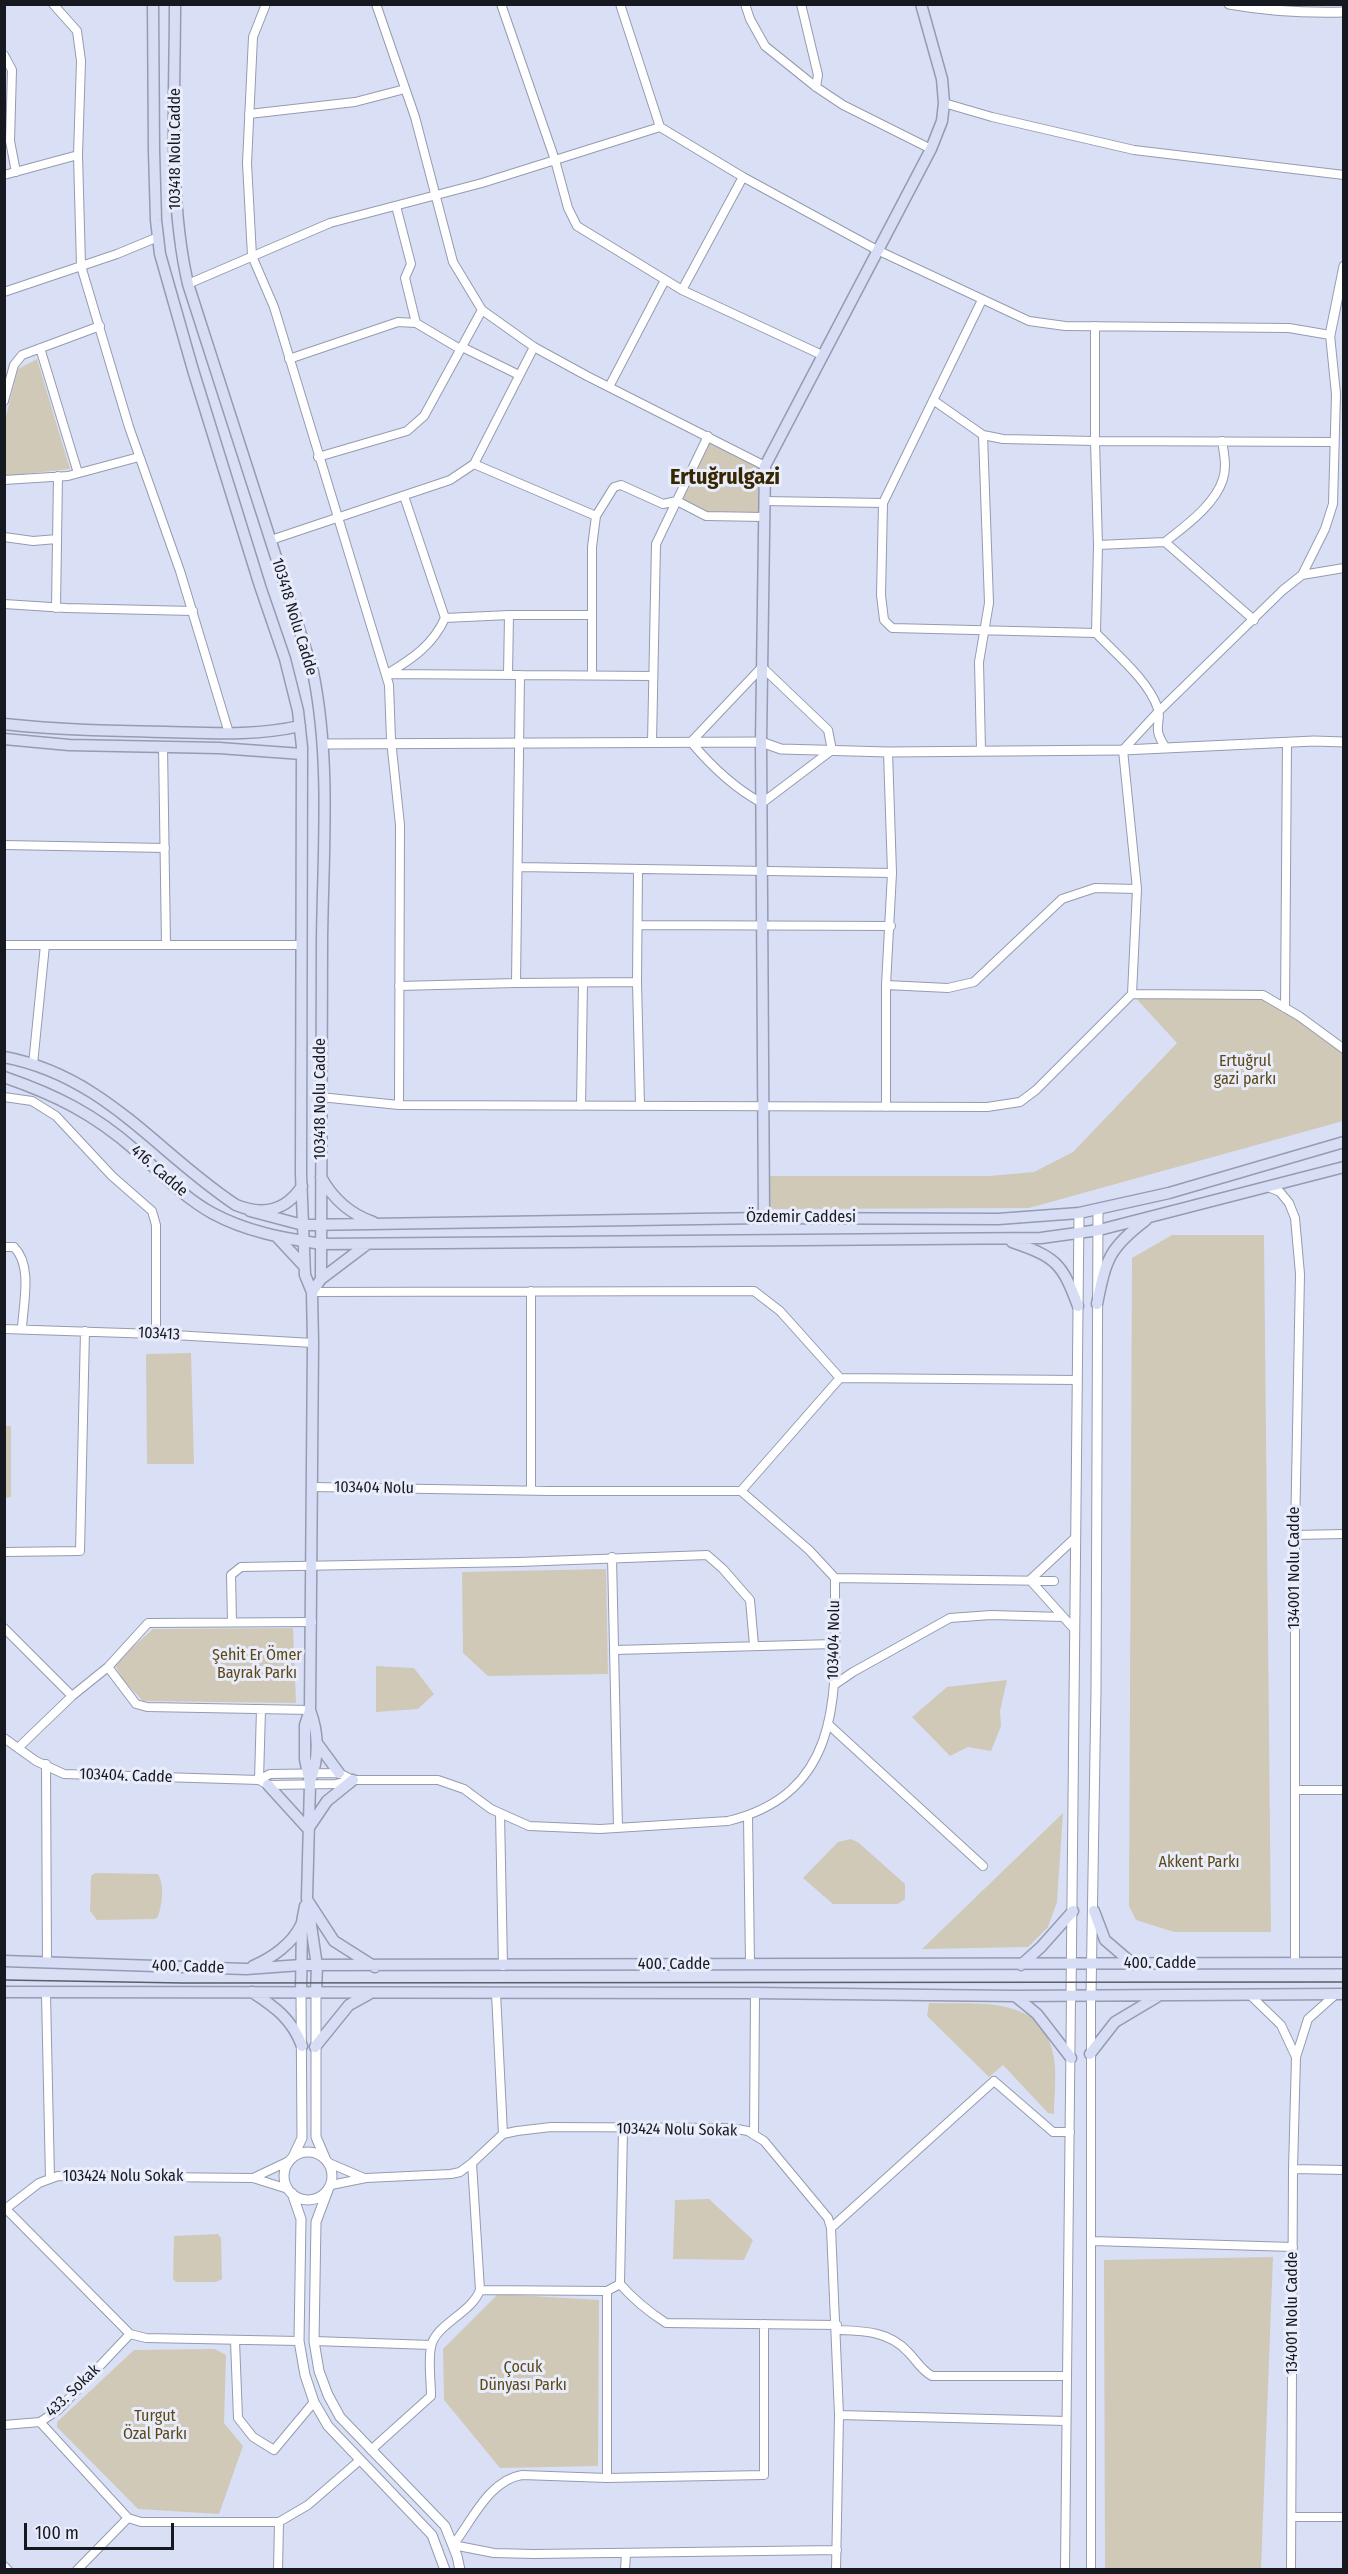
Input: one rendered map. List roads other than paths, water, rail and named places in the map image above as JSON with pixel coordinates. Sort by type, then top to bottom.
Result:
[{"type":"main road","points":[[153,4],[154,151],[158,237],[170,292],[193,370],[285,659],[300,726],[302,754],[303,1241],[305,1275],[312,1292],[313,1343],[312,1622],[310,1710],[305,1725],[305,1759],[310,1777],[307,1898],[317,1966],[316,1994]]},
{"type":"main road","name":"103418 Nolu Cadde","points":[[175,4],[176,219],[188,284],[312,672],[320,709],[324,789],[320,1097],[321,1279]]},
{"type":"main road","points":[[914,4],[925,25]]},
{"type":"main road","points":[[764,1218],[761,742],[765,466],[931,149],[942,121],[944,103],[942,79],[925,25],[921,4]]},
{"type":"main road","points":[[4,724],[58,730],[229,733],[271,732],[300,726]]},
{"type":"main road","points":[[4,739],[302,754]]},
{"type":"main road","name":"Özdemir Caddesi","points":[[4,1057],[33,1064],[63,1076],[128,1116],[223,1197],[250,1211],[303,1225],[764,1218],[998,1219],[1079,1213],[1169,1192],[1344,1142]]},
{"type":"main road","name":"416. Cadde","points":[[4,1077],[45,1091],[87,1112],[135,1150],[189,1198],[213,1213],[249,1230],[321,1244]]},
{"type":"main road","name":"Özdemir Caddesi","points":[[321,1244],[1041,1238],[1099,1230],[1344,1167]]},
{"type":"main road","points":[[320,1177],[337,1200],[353,1213],[373,1222],[394,1225]]},
{"type":"main road","points":[[250,1211],[264,1212],[278,1208],[291,1200],[302,1186]]},
{"type":"main road","points":[[1097,1304],[1105,1264],[1118,1242],[1150,1217]]},
{"type":"main road","points":[[276,1237],[304,1266]]},
{"type":"main road","points":[[1003,1239],[1037,1250],[1057,1263],[1066,1276],[1078,1306]]},
{"type":"main road","points":[[312,1292],[321,1279],[366,1245]]},
{"type":"main road","points":[[310,1710],[315,1724],[317,1743],[317,1759],[310,1777]]},
{"type":"main road","points":[[317,1743],[339,1773]]},
{"type":"main road","points":[[308,1829],[327,1801],[353,1780]]},
{"type":"main road","points":[[264,1782],[308,1829]]},
{"type":"main road","points":[[301,1993],[302,1922],[307,1898]]},
{"type":"main road","points":[[307,1898],[334,1941],[375,1967]]},
{"type":"main road","points":[[1020,1965],[1041,1947],[1073,1911]]},
{"type":"main road","points":[[1094,1911],[1105,1940],[1133,1964]]},
{"type":"main road","points":[[246,1969],[282,1949],[296,1935],[302,1922]]},
{"type":"main road","name":"400. Cadde","points":[[4,1961],[246,1969],[301,1965],[375,1967],[1344,1963]]},
{"type":"main road","name":"400. Cadde","points":[[4,1992],[46,1994],[755,1993],[1016,1996],[1340,1994]]},
{"type":"main road","points":[[251,1992],[285,2015],[296,2029],[302,2046]]},
{"type":"main road","points":[[315,2047],[349,2005],[374,1992]]},
{"type":"main road","points":[[1016,1996],[1037,2014],[1071,2058]]},
{"type":"main road","points":[[1090,2054],[1115,2022],[1161,1996]]},
{"type":"street","points":[[53,4],[76,31],[81,61],[78,154],[81,266],[139,457],[193,611],[229,733]]},
{"type":"street","points":[[266,4],[253,37],[247,163],[252,256],[274,307],[318,457],[387,674],[400,825],[399,1105]]},
{"type":"street","points":[[376,4],[437,195],[453,262],[482,310],[534,347],[765,466]]},
{"type":"street","points":[[501,4],[555,160],[568,208],[577,226],[682,290],[822,355]]},
{"type":"street","points":[[620,4],[660,127],[743,177],[877,250],[982,300],[1029,321],[1065,326],[1289,328],[1330,335]]},
{"type":"street","points":[[745,4],[750,19],[765,46],[816,87],[843,105],[931,149]]},
{"type":"street","points":[[801,4],[818,75],[816,87]]},
{"type":"street","points":[[1229,4],[1285,12],[1344,12]]},
{"type":"street","points":[[4,55],[12,70],[7,106],[15,172]]},
{"type":"street","points":[[249,114],[355,102],[405,89]]},
{"type":"street","points":[[944,103],[992,117],[1134,150],[1344,175]]},
{"type":"street","points":[[188,284],[330,223],[437,195],[660,127]]},
{"type":"street","points":[[4,175],[78,154]]},
{"type":"street","points":[[682,290],[743,177]]},
{"type":"street","points":[[396,206],[411,264],[405,278],[416,323]]},
{"type":"street","points":[[4,292],[158,237]]},
{"type":"street","points":[[320,1097],[399,1105],[987,1107],[1020,1102],[1036,1090],[1132,994],[1137,889],[1123,750],[1159,711],[1283,590],[1302,575],[1326,529],[1333,504],[1336,393],[1330,335],[1344,266]]},
{"type":"street","points":[[609,385],[665,280]]},
{"type":"street","points":[[982,300],[883,504],[881,595],[884,620],[892,628],[910,631],[1096,633]]},
{"type":"street","points":[[318,457],[407,431],[416,424],[424,416],[482,310]]},
{"type":"street","points":[[289,359],[398,322],[416,323],[461,348],[519,375]]},
{"type":"street","points":[[4,401],[14,365],[22,355],[100,326]]},
{"type":"street","points":[[1095,326],[1098,545],[1096,633],[1149,690],[1159,711],[1157,728],[1166,748]]},
{"type":"street","points":[[271,540],[450,480],[474,464],[534,347]]},
{"type":"street","points":[[40,348],[78,473]]},
{"type":"street","points":[[933,400],[983,435],[1003,439],[1333,442]]},
{"type":"street","points":[[981,750],[979,662],[989,603],[983,435]]},
{"type":"street","points":[[652,743],[656,544],[708,436]]},
{"type":"street","points":[[1098,545],[1165,542],[1205,507],[1217,492],[1224,479],[1225,461],[1222,441]]},
{"type":"street","points":[[4,480],[78,473],[139,457]]},
{"type":"street","points":[[474,464],[596,516]]},
{"type":"street","points":[[56,608],[58,476]]},
{"type":"street","points":[[592,675],[592,547],[596,516],[614,487],[621,485],[663,504],[676,501],[706,516],[764,517]]},
{"type":"street","points":[[387,674],[424,650],[438,634],[445,618],[404,496]]},
{"type":"street","points":[[764,501],[883,504]]},
{"type":"street","points":[[4,537],[33,541],[57,539]]},
{"type":"street","points":[[1165,542],[1254,620]]},
{"type":"street","points":[[1302,575],[1344,568]]},
{"type":"street","points":[[4,604],[56,608],[193,611]]},
{"type":"street","points":[[507,675],[509,615]]},
{"type":"street","points":[[445,618],[592,615]]},
{"type":"street","points":[[692,742],[762,667],[828,730],[832,750]]},
{"type":"street","points":[[387,674],[653,675]]},
{"type":"street","points":[[516,983],[520,675]]},
{"type":"street","points":[[692,742],[726,779],[745,794],[762,803],[832,750]]},
{"type":"street","points":[[323,744],[761,742],[781,749],[888,752],[1123,750],[1287,742],[1344,742]]},
{"type":"street","points":[[1285,1008],[1287,742]]},
{"type":"street","points":[[163,747],[166,945]]},
{"type":"street","points":[[885,1107],[886,985],[891,926],[892,873],[888,752]]},
{"type":"street","points":[[4,845],[165,848]]},
{"type":"street","points":[[518,867],[892,873]]},
{"type":"street","points":[[638,870],[637,982],[640,1105]]},
{"type":"street","points":[[886,985],[948,988],[974,982],[1062,899],[1095,888],[1137,889]]},
{"type":"street","points":[[639,925],[891,926]]},
{"type":"street","points":[[4,945],[301,945]]},
{"type":"street","points":[[33,1064],[45,945]]},
{"type":"street","points":[[581,1106],[583,982]]},
{"type":"street","points":[[399,986],[637,982]]},
{"type":"street","points":[[1132,994],[1263,995],[1344,1049]]},
{"type":"street","points":[[4,1097],[32,1101],[57,1116],[112,1176],[152,1211],[156,1225],[156,1334]]},
{"type":"street","name":"134001 Nolu Cadde","points":[[1266,1187],[1280,1191],[1289,1203],[1295,1218],[1300,1274],[1295,1535],[1295,1964]]},
{"type":"street","points":[[1091,2570],[1090,2054],[1094,1911],[1098,1210]]},
{"type":"street","points":[[1065,2570],[1079,1213]]},
{"type":"street","points":[[4,1247],[14,1247],[22,1254],[25,1268],[22,1329]]},
{"type":"street","points":[[531,1291],[531,1490]]},
{"type":"street","points":[[312,1292],[754,1291],[780,1311],[840,1378],[1077,1380]]},
{"type":"street","name":"103413","points":[[4,1329],[156,1334],[313,1343]]},
{"type":"street","points":[[4,1552],[80,1551],[85,1331]]},
{"type":"street","points":[[741,1491],[840,1378]]},
{"type":"street","name":"103404 Nolu","points":[[311,1487],[741,1491],[809,1550],[835,1578],[834,1685],[829,1725],[818,1754],[800,1780],[776,1801],[748,1816],[728,1821],[618,1828],[529,1826],[500,1813],[464,1789],[438,1780],[353,1780]]},
{"type":"street","points":[[1295,1535],[1344,1534]]},
{"type":"street","points":[[1030,1581],[1075,1538]]},
{"type":"street","points":[[232,1621],[231,1575],[241,1567],[519,1562],[707,1555],[723,1569],[750,1600],[754,1645]]},
{"type":"street","points":[[612,1557],[618,1828]]},
{"type":"street","points":[[835,1578],[1054,1581]]},
{"type":"street","points":[[1030,1581],[1075,1630]]},
{"type":"street","points":[[834,1685],[950,1618],[991,1615],[1063,1617]]},
{"type":"street","points":[[18,1748],[72,1696],[108,1667],[148,1623],[312,1622]]},
{"type":"street","points":[[4,1628],[72,1696]]},
{"type":"street","points":[[615,1650],[834,1644]]},
{"type":"street","points":[[108,1667],[136,1704],[147,1707],[310,1710]]},
{"type":"street","points":[[261,1709],[264,1782]]},
{"type":"street","points":[[829,1725],[983,1866]]},
{"type":"street","name":"103404. Cadde","points":[[4,1738],[36,1761],[64,1774],[264,1782],[339,1773],[353,1780]]},
{"type":"street","points":[[46,1764],[47,1962]]},
{"type":"street","name":"103404. Cadde","points":[[310,1777],[336,1784],[353,1780]]},
{"type":"street","points":[[1295,1790],[1344,1790]]},
{"type":"street","points":[[500,1813],[503,1966]]},
{"type":"street","points":[[748,1816],[750,1965]]},
{"type":"street","points":[[290,2191],[308,2200],[319,2198],[329,2187],[366,2178],[460,2172],[503,2134],[496,1992]]},
{"type":"street","points":[[301,1993],[302,2138],[284,2178],[301,2219],[299,2341],[304,2375],[314,2402],[328,2426],[432,2535],[445,2570]]},
{"type":"street","points":[[754,2135],[755,1993]]},
{"type":"street","points":[[46,1994],[50,2180]]},
{"type":"street","points":[[316,1994],[316,2138],[333,2174],[316,2222],[314,2341],[319,2371],[340,2417],[445,2526],[460,2570]]},
{"type":"street","name":"134001 Nolu Cadde","points":[[1292,2570],[1293,2169],[1296,2057],[1308,2019],[1340,1994]]},
{"type":"street","name":"134001 Nolu Cadde","points":[[1250,1995],[1281,2025],[1296,2057]]},
{"type":"street","points":[[831,2228],[994,2081],[1053,2132],[1070,2132]]},
{"type":"street","name":"103424 Nolu Sokak","points":[[503,2134],[551,2127],[731,2128],[748,2131],[764,2141],[828,2218],[831,2228],[840,2415],[836,2570]]},
{"type":"street","points":[[623,2129],[620,2284],[650,2313],[666,2323],[837,2327],[893,2338],[923,2371],[932,2376],[1067,2376]]},
{"type":"street","points":[[291,2159],[309,2151],[366,2178]]},
{"type":"street","name":"103424 Nolu Sokak","points":[[253,2178],[291,2159]]},
{"type":"street","points":[[371,2450],[431,2396],[431,2345],[440,2331],[476,2302],[480,2290],[472,2163]]},
{"type":"street","points":[[1293,2169],[1344,2170]]},
{"type":"street","name":"103424 Nolu Sokak","points":[[5,2210],[39,2183],[58,2176],[253,2178],[290,2191]]},
{"type":"street","points":[[5,2210],[130,2334],[146,2338],[299,2341]]},
{"type":"street","points":[[1092,2241],[1293,2247]]},
{"type":"street","points":[[480,2290],[607,2291],[620,2284]]},
{"type":"street","points":[[607,2291],[607,2478]]},
{"type":"street","points":[[453,2544],[468,2527],[483,2503],[509,2477],[522,2475],[607,2478],[764,2475],[764,2324]]},
{"type":"street","name":"433. Sokak","points":[[4,2425],[40,2422],[58,2410],[130,2334]]},
{"type":"street","points":[[235,2341],[238,2418],[253,2437],[274,2450],[314,2402]]},
{"type":"street","points":[[314,2341],[431,2345]]},
{"type":"street","points":[[840,2415],[1066,2421]]},
{"type":"street","points":[[40,2422],[128,2518],[141,2522],[279,2522],[308,2505],[360,2460]]},
{"type":"street","points":[[1292,2517],[1344,2517]]},
{"type":"street","points":[[77,2570],[128,2518]]},
{"type":"street","points":[[278,2570],[279,2522]]},
{"type":"street","points":[[453,2544],[494,2553],[837,2550]]},
{"type":"street","points":[[625,2570],[626,2553]]},
{"type":"street","points":[[4,2566],[8,2570]]},
{"type":"tram line","points":[[4,1980],[183,1983],[1344,1982]]},
{"type":"district","name":"Ertuğrulgazi","points":[[725,478]]},
{"type":"park label","name":"Ertuğrul gazi parkı","points":[[1245,1071]]},
{"type":"park label","name":"Şehit Er Ömer Bayrak Parkı","points":[[257,1665]]},
{"type":"park label","name":"Akkent Parkı","points":[[1199,1863]]},
{"type":"park label","name":"Çocuk Dünyası Parkı","points":[[523,2377]]},
{"type":"park label","name":"Turgut Özal Parkı","points":[[155,2426]]}]
